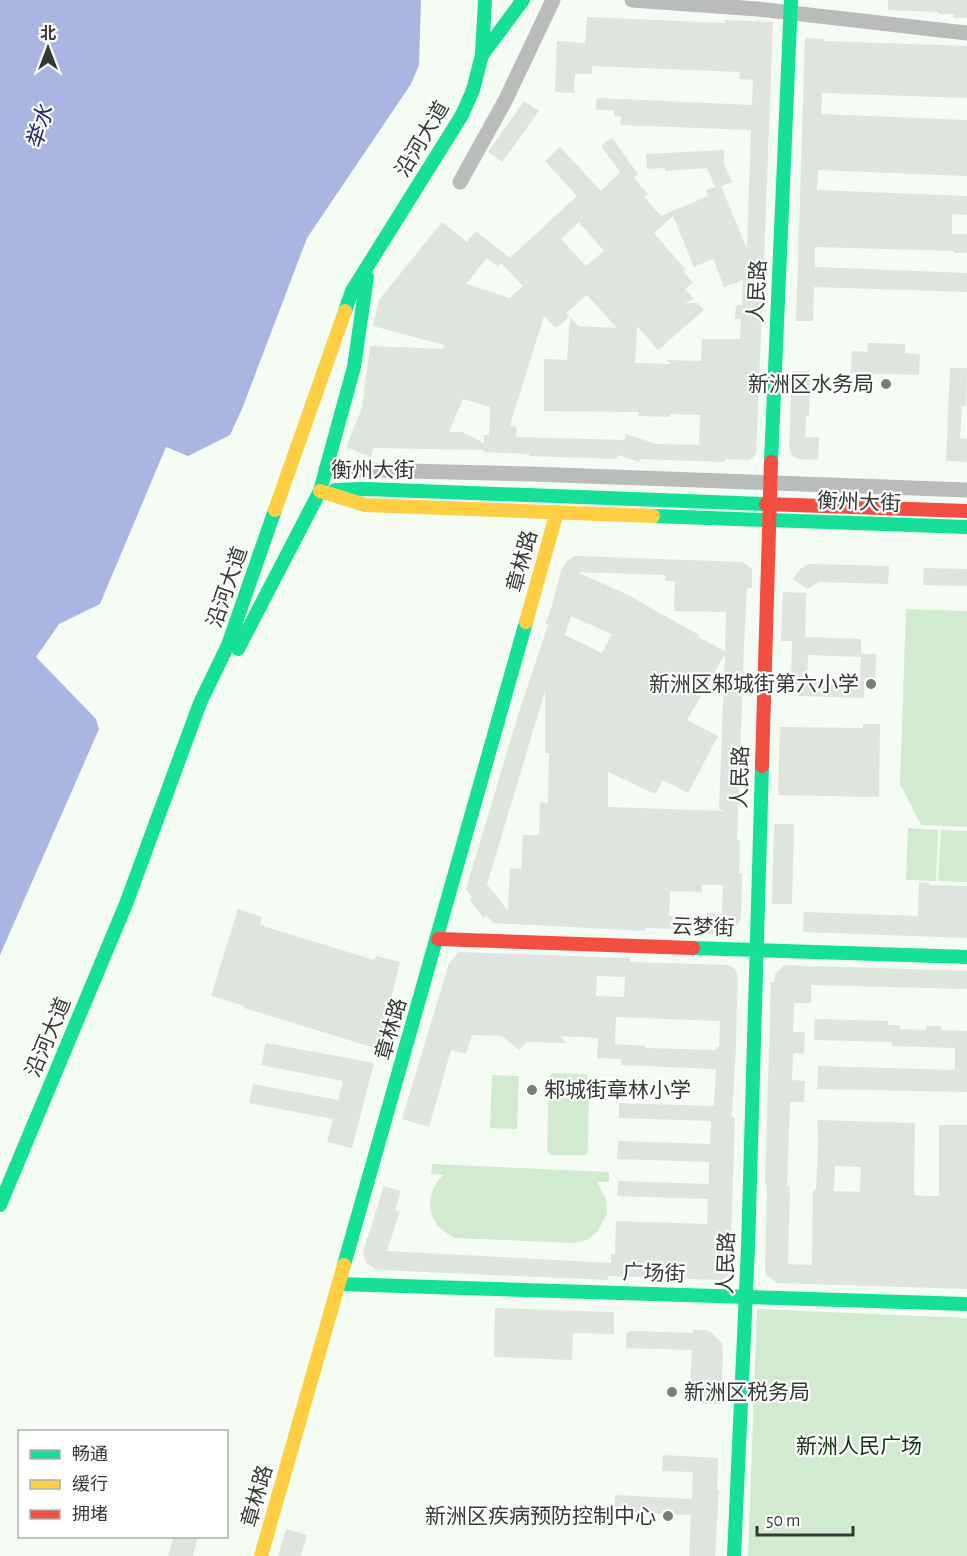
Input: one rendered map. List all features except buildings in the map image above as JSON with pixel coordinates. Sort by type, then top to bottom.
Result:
[{"type":"street","points":[[482,55],[485,0]]},
{"type":"street","name":"沿河大道","points":[[0,1205],[126,904],[200,703],[228,645],[352,291],[462,115],[473,90],[482,55],[523,0]]},
{"type":"street","points":[[460,182],[505,101],[553,0]]},
{"type":"street","points":[[632,0],[791,6],[967,33]]},
{"type":"street","name":"人民路","points":[[734,1556],[745,1297],[769,503],[791,6]]},
{"type":"street","points":[[211,682],[229,665],[320,490],[354,367],[369,264]]},
{"type":"street","points":[[326,469],[967,490]]},
{"type":"street","name":"衡州大街","points":[[320,490],[366,489],[967,510]]},
{"type":"street","name":"衡州大街","points":[[320,490],[365,505],[967,527]]},
{"type":"street","name":"章林路","points":[[261,1556],[438,939],[557,512]]},
{"type":"street","name":"云梦街","points":[[438,939],[967,957]]},
{"type":"street","name":"广场街","points":[[339,1284],[967,1304]]},
{"type":"green space","points":[[906,609],[967,611],[967,827],[921,825],[900,784]]},
{"type":"green space","points":[[908,828],[938,830],[936,881],[906,880]]},
{"type":"green space","points":[[941,830],[967,831],[967,882],[938,881]]},
{"type":"green space","points":[[552,1073],[586,1074],[589,1079],[586,1155],[551,1155],[547,1150],[549,1078]]},
{"type":"green space","points":[[492,1075],[519,1076],[517,1129],[490,1128]]},
{"type":"green space","points":[[432,1164],[609,1172],[609,1182],[597,1182],[606,1199],[607,1213],[598,1231],[587,1240],[574,1243],[455,1238],[438,1226],[433,1218],[430,1201],[432,1192],[443,1175],[431,1174]]},
{"type":"green space","name":"新洲人民广场","points":[[757,1309],[967,1318],[967,1556],[748,1556]]},
{"type":"water","name":"举水","points":[[0,0],[421,0],[419,65],[411,84],[307,238],[230,435],[188,456],[166,447],[100,604],[59,624],[36,657],[96,719],[99,729],[0,955]]},
{"type":"traffic: fast","points":[[482,54],[485,0]]},
{"type":"traffic: fast","points":[[345,311],[352,291],[462,115],[473,90],[482,55],[523,0]]},
{"type":"traffic: fast","points":[[771,462],[791,0]]},
{"type":"traffic: fast","points":[[238,649],[320,491],[354,367],[367,277]]},
{"type":"traffic: fast","points":[[335,490],[366,489],[766,504]]},
{"type":"traffic: fast","points":[[0,1205],[126,904],[200,703],[228,645],[275,510]]},
{"type":"traffic: fast","points":[[653,516],[967,527]]},
{"type":"traffic: fast","points":[[344,1265],[526,622]]},
{"type":"traffic: fast","points":[[734,1556],[748,1248],[762,766]]},
{"type":"traffic: fast","points":[[693,948],[967,957]]},
{"type":"traffic: fast","points":[[339,1284],[967,1304]]},
{"type":"traffic: slow","points":[[275,510],[345,311]]},
{"type":"traffic: slow","points":[[320,491],[365,505],[653,516]]},
{"type":"traffic: slow","points":[[526,622],[557,512]]},
{"type":"traffic: slow","points":[[261,1556],[344,1265]]},
{"type":"traffic: jam","points":[[762,766],[771,462]]},
{"type":"traffic: jam","points":[[766,504],[967,511]]},
{"type":"traffic: jam","points":[[438,939],[693,948]]},
{"type":"place","name":"新洲区水务局","points":[[886,384]]},
{"type":"place","name":"新洲区邾城街第六小学","points":[[871,684]]},
{"type":"place","name":"邾城街章林小学","points":[[532,1090]]},
{"type":"place","name":"新洲区税务局","points":[[672,1392]]},
{"type":"place","name":"新洲区疾病预防控制中心","points":[[668,1516]]}]
